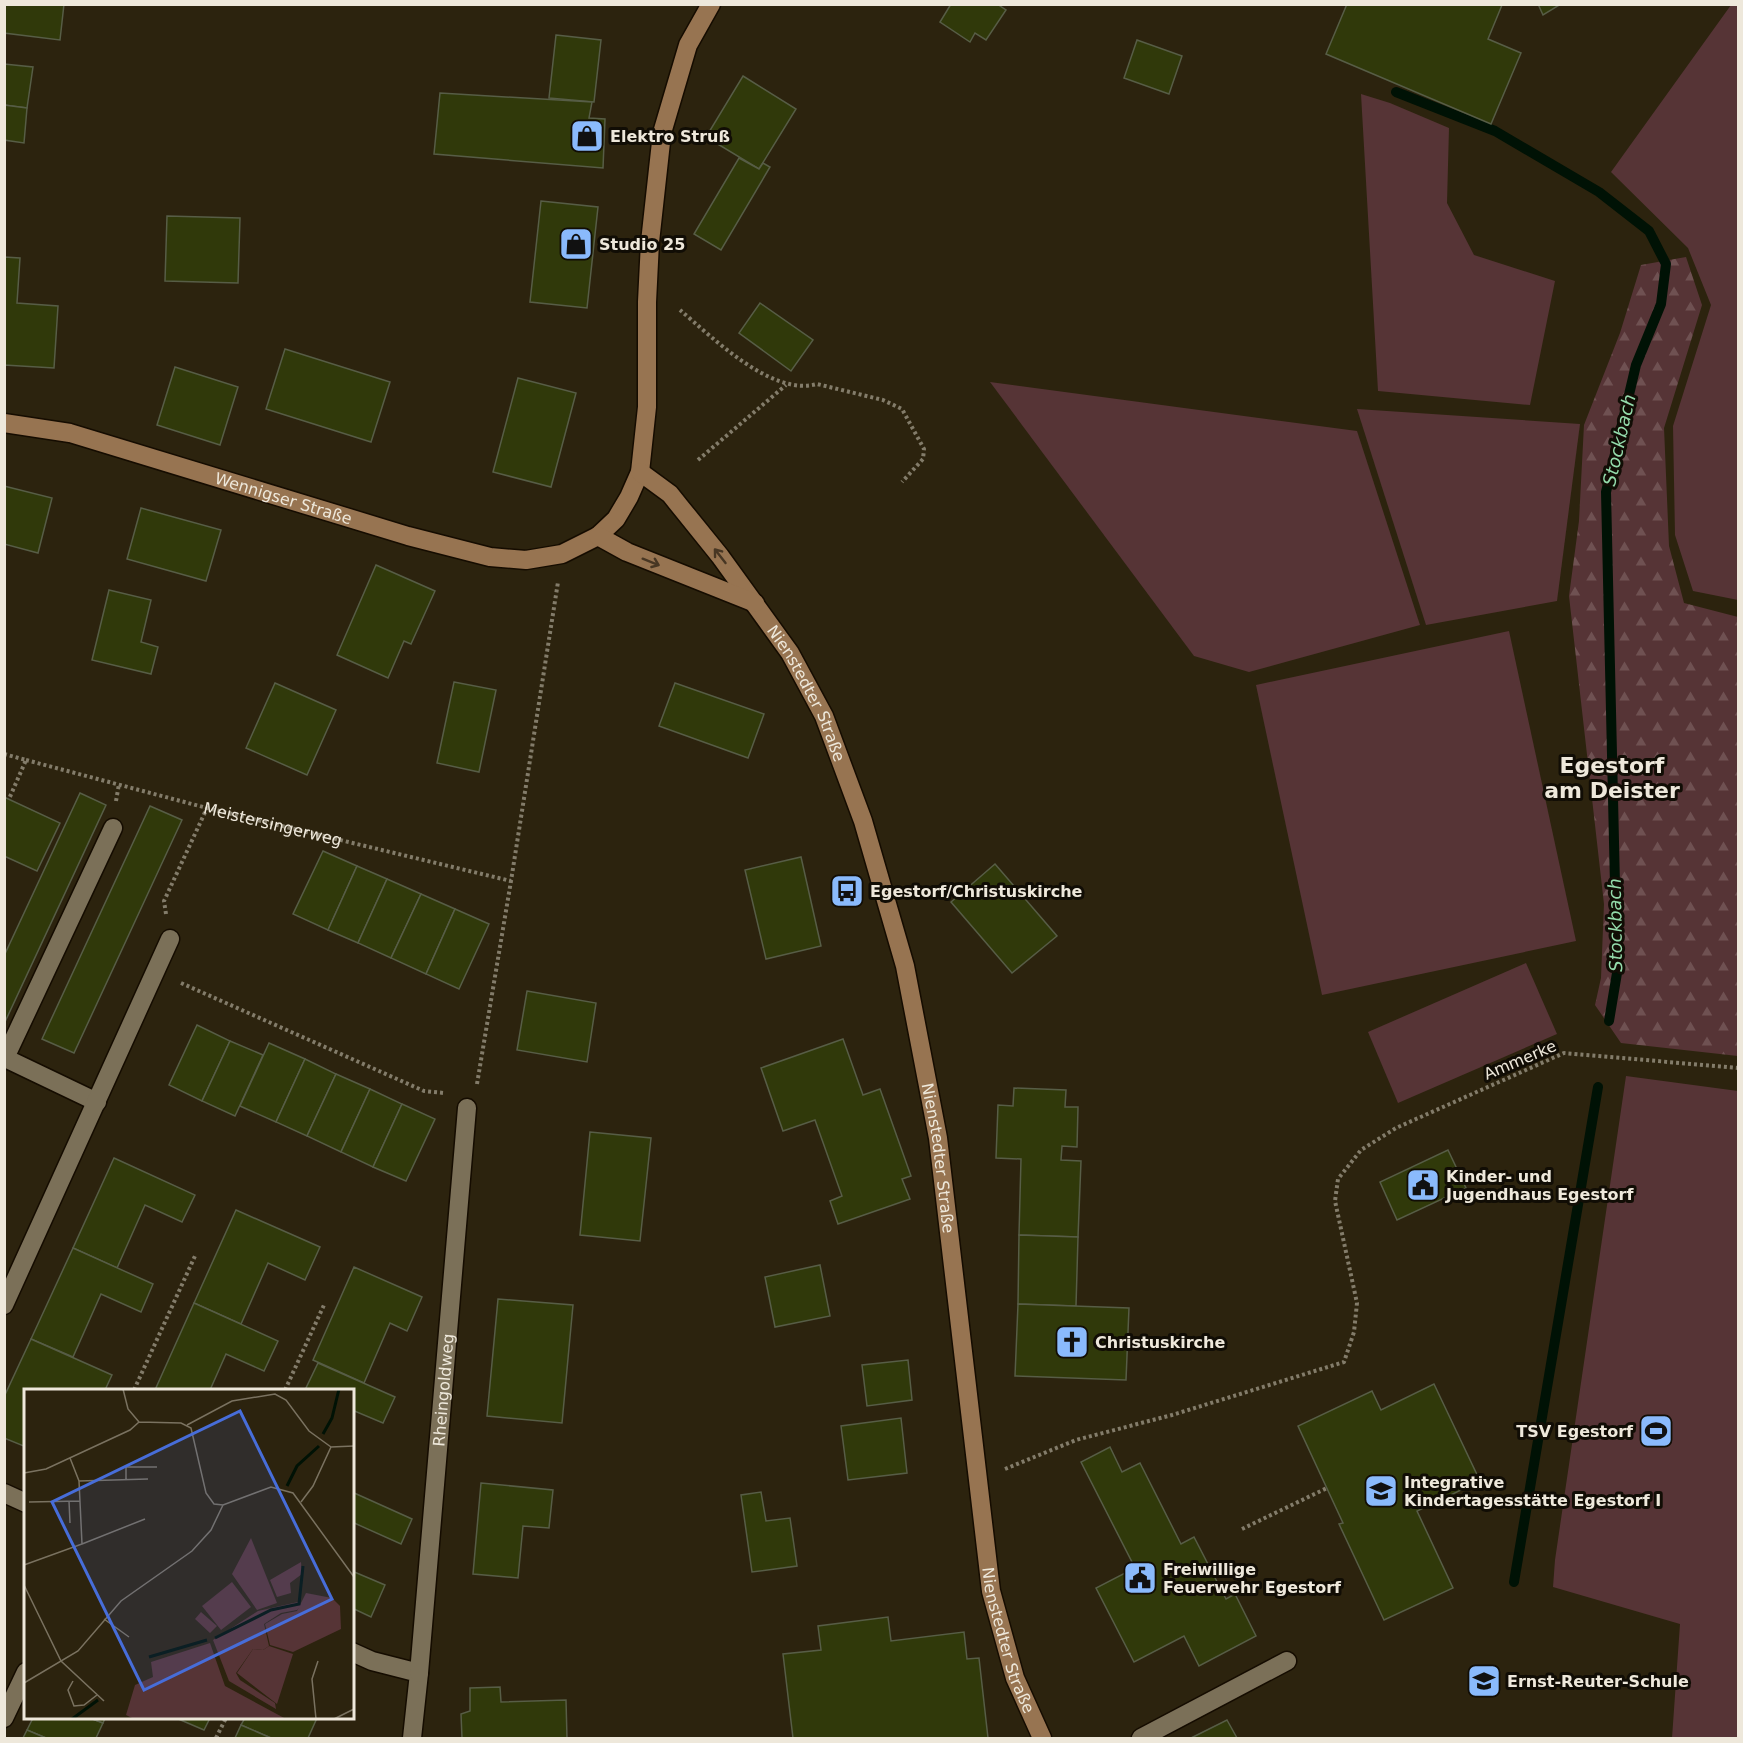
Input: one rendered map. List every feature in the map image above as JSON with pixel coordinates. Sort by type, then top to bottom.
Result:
[{"type":"main road","points":[[711,4],[688,45],[662,132],[646,302],[647,407],[640,472],[630,497],[616,519],[598,537],[627,552],[755,603]]},
{"type":"main road","name":"Wennigser Straße","points":[[4,423],[70,433],[397,533],[490,556],[526,560],[562,554],[598,537]]},
{"type":"main road","name":"Nienstedter Straße","points":[[640,472],[670,495],[682,509],[755,603],[790,653],[824,716],[863,822],[905,966],[938,1138],[991,1591],[1015,1678],[1042,1738]]},
{"type":"street","points":[[97,1102],[5,1058],[112,828]]},
{"type":"street","points":[[4,1305],[170,939]]},
{"type":"street","name":"Rheingoldweg","points":[[412,1738],[467,1108]]},
{"type":"street","points":[[4,1493],[24,1502]]},
{"type":"street","points":[[354,1653],[419,1673]]},
{"type":"street","points":[[1141,1738],[1287,1661]]},
{"type":"street","points":[[4,1718],[24,1676]]},
{"type":"path","points":[[680,310],[733,356],[786,385],[807,387],[817,384],[883,400],[902,409],[924,449],[923,459],[902,482]]},
{"type":"path","points":[[698,460],[786,385]]},
{"type":"path","points":[[155,972],[424,1091],[454,1093],[467,1108],[475,1096],[562,554]]},
{"type":"path","points":[[4,754],[207,808]]},
{"type":"path","points":[[9,799],[26,760]]},
{"type":"path","name":"Meistersingerweg","points":[[170,939],[164,901],[207,808],[511,881]]},
{"type":"path","name":"Ammerke","points":[[978,1481],[1076,1440],[1172,1415],[1344,1362],[1354,1332],[1357,1304],[1335,1201],[1338,1179],[1361,1150],[1396,1128],[1564,1053],[1738,1068]]},
{"type":"path","points":[[134,1389],[195,1256]]},
{"type":"path","points":[[285,1389],[324,1305]]},
{"type":"path","points":[[1242,1529],[1327,1488]]},
{"type":"path","points":[[216,1738],[226,1719]]},
{"type":"green space","points":[[1731,5],[1738,5],[1738,600],[1693,591],[1675,535],[1673,426],[1711,305],[1688,248],[1611,172]]},
{"type":"green space","points":[[1361,94],[1390,103],[1449,128],[1447,203],[1474,255],[1555,281],[1530,405],[1378,391]]},
{"type":"green space","points":[[1686,257],[1702,305],[1664,428],[1669,546],[1684,603],[1738,617],[1738,1056],[1621,1043],[1595,1005],[1601,978],[1604,904],[1569,596],[1579,521],[1584,425],[1620,333],[1641,265]]},
{"type":"green space","points":[[990,382],[1357,431],[1420,625],[1249,672],[1194,656]]},
{"type":"green space","points":[[1357,409],[1580,424],[1557,601],[1426,625]]},
{"type":"green space","points":[[1509,631],[1576,941],[1322,995],[1256,685]]},
{"type":"green space","points":[[1526,963],[1557,1034],[1398,1103],[1368,1032]]},
{"type":"green space","name":"TSV Egestorf","points":[[1626,1076],[1738,1091],[1738,1738],[1672,1738],[1680,1624],[1553,1587],[1555,1560]]},
{"type":"building","points":[[4,4],[64,4],[60,40],[4,33]]},
{"type":"building","points":[[951,4],[997,4],[1006,10],[986,40],[975,33],[970,42],[940,22]]},
{"type":"building","points":[[1347,4],[1502,5],[1488,39],[1521,53],[1491,124],[1326,54]]},
{"type":"building","points":[[1538,4],[1561,4],[1543,15]]},
{"type":"building","points":[[556,35],[601,40],[594,102],[549,98]]},
{"type":"building","points":[[1137,40],[1182,56],[1169,94],[1124,78]]},
{"type":"building","points":[[4,64],[33,67],[27,108],[4,105]]},
{"type":"building","points":[[743,76],[796,109],[759,169],[706,137]]},
{"type":"building","points":[[440,93],[592,102],[589,118],[605,119],[603,168],[434,154]]},
{"type":"building","points":[[4,105],[27,108],[24,143],[4,140]]},
{"type":"building","points":[[739,158],[759,169],[763,163],[770,167],[721,250],[694,234]]},
{"type":"building","points":[[541,201],[598,207],[587,308],[530,302]]},
{"type":"building","points":[[167,216],[240,218],[238,283],[165,281]]},
{"type":"building","points":[[4,257],[20,258],[17,303],[58,306],[54,368],[4,365]]},
{"type":"building","points":[[760,303],[813,340],[791,371],[739,333]]},
{"type":"building","points":[[285,349],[390,382],[371,442],[266,409]]},
{"type":"building","points":[[175,367],[238,387],[220,445],[157,425]]},
{"type":"building","points":[[518,378],[576,393],[551,487],[493,472]]},
{"type":"building","points":[[4,486],[52,498],[38,553],[4,544]]},
{"type":"building","points":[[141,508],[221,530],[206,581],[127,559]]},
{"type":"building","points":[[376,565],[435,591],[411,644],[404,641],[388,678],[337,655]]},
{"type":"building","points":[[109,590],[151,600],[141,642],[158,647],[151,674],[92,660]]},
{"type":"building","points":[[454,682],[496,690],[479,772],[437,763]]},
{"type":"building","points":[[275,683],[336,710],[307,775],[246,748]]},
{"type":"building","points":[[675,683],[764,714],[748,758],[659,726]]},
{"type":"building","points":[[80,793],[106,805],[4,1024],[4,956]]},
{"type":"building","points":[[4,797],[60,823],[37,871],[4,856]]},
{"type":"building","points":[[150,806],[182,820],[74,1053],[42,1039]]},
{"type":"building","points":[[323,851],[357,866],[328,930],[293,914]]},
{"type":"building","points":[[801,857],[821,946],[766,959],[745,870]]},
{"type":"building","points":[[995,864],[1057,936],[1012,973],[951,902]]},
{"type":"building","points":[[357,866],[387,879],[358,943],[328,930]]},
{"type":"building","points":[[387,879],[421,894],[391,958],[358,943]]},
{"type":"building","points":[[421,894],[455,909],[426,974],[391,958]]},
{"type":"building","points":[[455,909],[489,924],[459,989],[426,974]]},
{"type":"building","points":[[527,991],[596,1003],[587,1062],[517,1050]]},
{"type":"building","points":[[197,1025],[230,1041],[202,1101],[169,1085]]},
{"type":"building","points":[[843,1039],[863,1095],[880,1089],[911,1176],[902,1179],[910,1199],[838,1224],[830,1201],[842,1196],[815,1120],[783,1131],[761,1068]]},
{"type":"building","points":[[230,1041],[263,1055],[235,1116],[202,1101]]},
{"type":"building","points":[[269,1043],[305,1059],[276,1122],[240,1106]]},
{"type":"building","points":[[305,1059],[336,1074],[307,1136],[276,1122]]},
{"type":"building","points":[[336,1074],[370,1089],[341,1152],[307,1136]]},
{"type":"building","points":[[1014,1088],[1066,1090],[1065,1107],[1078,1107],[1077,1147],[1062,1146],[1061,1160],[1081,1161],[1078,1237],[1019,1235],[1021,1159],[996,1158],[998,1105],[1013,1106]]},
{"type":"building","points":[[370,1089],[402,1104],[373,1167],[341,1152]]},
{"type":"building","points":[[402,1104],[435,1119],[406,1181],[373,1167]]},
{"type":"building","points":[[590,1132],[651,1138],[640,1241],[580,1235]]},
{"type":"building","name":"Kinder- und Jugendhaus Egestorf","points":[[1448,1150],[1466,1188],[1397,1220],[1380,1182]]},
{"type":"building","points":[[114,1158],[195,1195],[182,1222],[145,1205],[117,1268],[73,1248]]},
{"type":"building","points":[[236,1210],[320,1247],[305,1280],[268,1263],[241,1324],[194,1303]]},
{"type":"building","points":[[1019,1235],[1078,1237],[1076,1306],[1018,1304]]},
{"type":"building","points":[[73,1248],[153,1284],[141,1312],[101,1294],[73,1357],[31,1339]]},
{"type":"building","points":[[820,1265],[830,1316],[775,1327],[765,1277]]},
{"type":"building","points":[[354,1267],[422,1297],[407,1331],[390,1323],[364,1383],[313,1360]]},
{"type":"building","points":[[498,1299],[573,1305],[562,1423],[487,1416]]},
{"type":"building","points":[[194,1303],[278,1341],[264,1371],[226,1354],[210,1389],[155,1389]]},
{"type":"building","name":"Christuskirche","points":[[1018,1304],[1129,1308],[1126,1380],[1015,1376]]},
{"type":"building","points":[[31,1339],[112,1375],[105,1389],[24,1389],[24,1446],[4,1438],[4,1397]]},
{"type":"building","points":[[908,1360],[912,1400],[867,1406],[862,1365]]},
{"type":"building","points":[[318,1363],[395,1397],[383,1423],[354,1411],[354,1389],[305,1389]]},
{"type":"building","points":[[1434,1384],[1480,1481],[1417,1511],[1453,1588],[1384,1620],[1339,1524],[1343,1523],[1298,1426],[1372,1391],[1381,1410]]},
{"type":"building","points":[[901,1418],[907,1473],[848,1480],[841,1426]]},
{"type":"building","points":[[1110,1447],[1122,1472],[1140,1463],[1181,1544],[1194,1537],[1226,1599],[1235,1594],[1256,1636],[1199,1666],[1184,1636],[1134,1662],[1096,1588],[1135,1568],[1081,1462]]},
{"type":"building","points":[[481,1483],[553,1490],[549,1528],[523,1526],[518,1578],[473,1574]]},
{"type":"building","points":[[761,1492],[766,1521],[790,1518],[797,1566],[752,1572],[741,1495]]},
{"type":"building","points":[[354,1493],[412,1519],[401,1544],[354,1523]]},
{"type":"building","points":[[354,1572],[385,1585],[371,1617],[354,1609]]},
{"type":"building","points":[[888,1617],[891,1641],[964,1632],[967,1659],[979,1658],[988,1738],[793,1738],[783,1654],[821,1650],[818,1626]]},
{"type":"building","points":[[500,1687],[501,1702],[566,1700],[567,1738],[462,1738],[461,1714],[470,1711],[470,1688]]},
{"type":"building","points":[[32,1719],[93,1719],[103,1723],[96,1738],[46,1738],[27,1730]]},
{"type":"building","points":[[93,1719],[105,1719],[103,1723]]},
{"type":"building","points":[[178,1719],[210,1719],[204,1730]]},
{"type":"building","points":[[244,1719],[317,1719],[308,1738],[271,1738],[241,1725]]},
{"type":"building","points":[[1227,1720],[1237,1738],[1191,1738]]},
{"type":"building","points":[[241,1725],[271,1738],[235,1738]]},
{"type":"building","points":[[27,1730],[46,1738],[23,1738]]},
{"type":"waterway","name":"Stockbach","points":[[1396,92],[1495,131],[1599,192],[1649,231],[1666,264],[1661,304],[1636,365],[1606,492],[1617,973],[1609,1021]]},
{"type":"waterway","name":"Stockbach","points":[[1514,1582],[1598,1087]]},
{"type":"place","name":"Elektro Struß","points":[[587,136]]},
{"type":"place","name":"Studio 25","points":[[576,244]]},
{"type":"place","name":"Egestorf/Christuskirche","points":[[847,891]]},
{"type":"place","name":"Kinder- und Jugendhaus Egestorf","points":[[1423,1185]]},
{"type":"place","name":"Christuskirche","points":[[1072,1342]]},
{"type":"place","name":"TSV Egestorf","points":[[1656,1431]]},
{"type":"place","name":"Integrative Kindertagesstätte Egestorf I","points":[[1381,1491]]},
{"type":"place","name":"Freiwillige Feuerwehr Egestorf","points":[[1140,1578]]},
{"type":"place","name":"Ernst-Reuter-Schule","points":[[1484,1681]]},
{"type":"district","name":"Egestorf am Deister","points":[[1612,778]]}]
